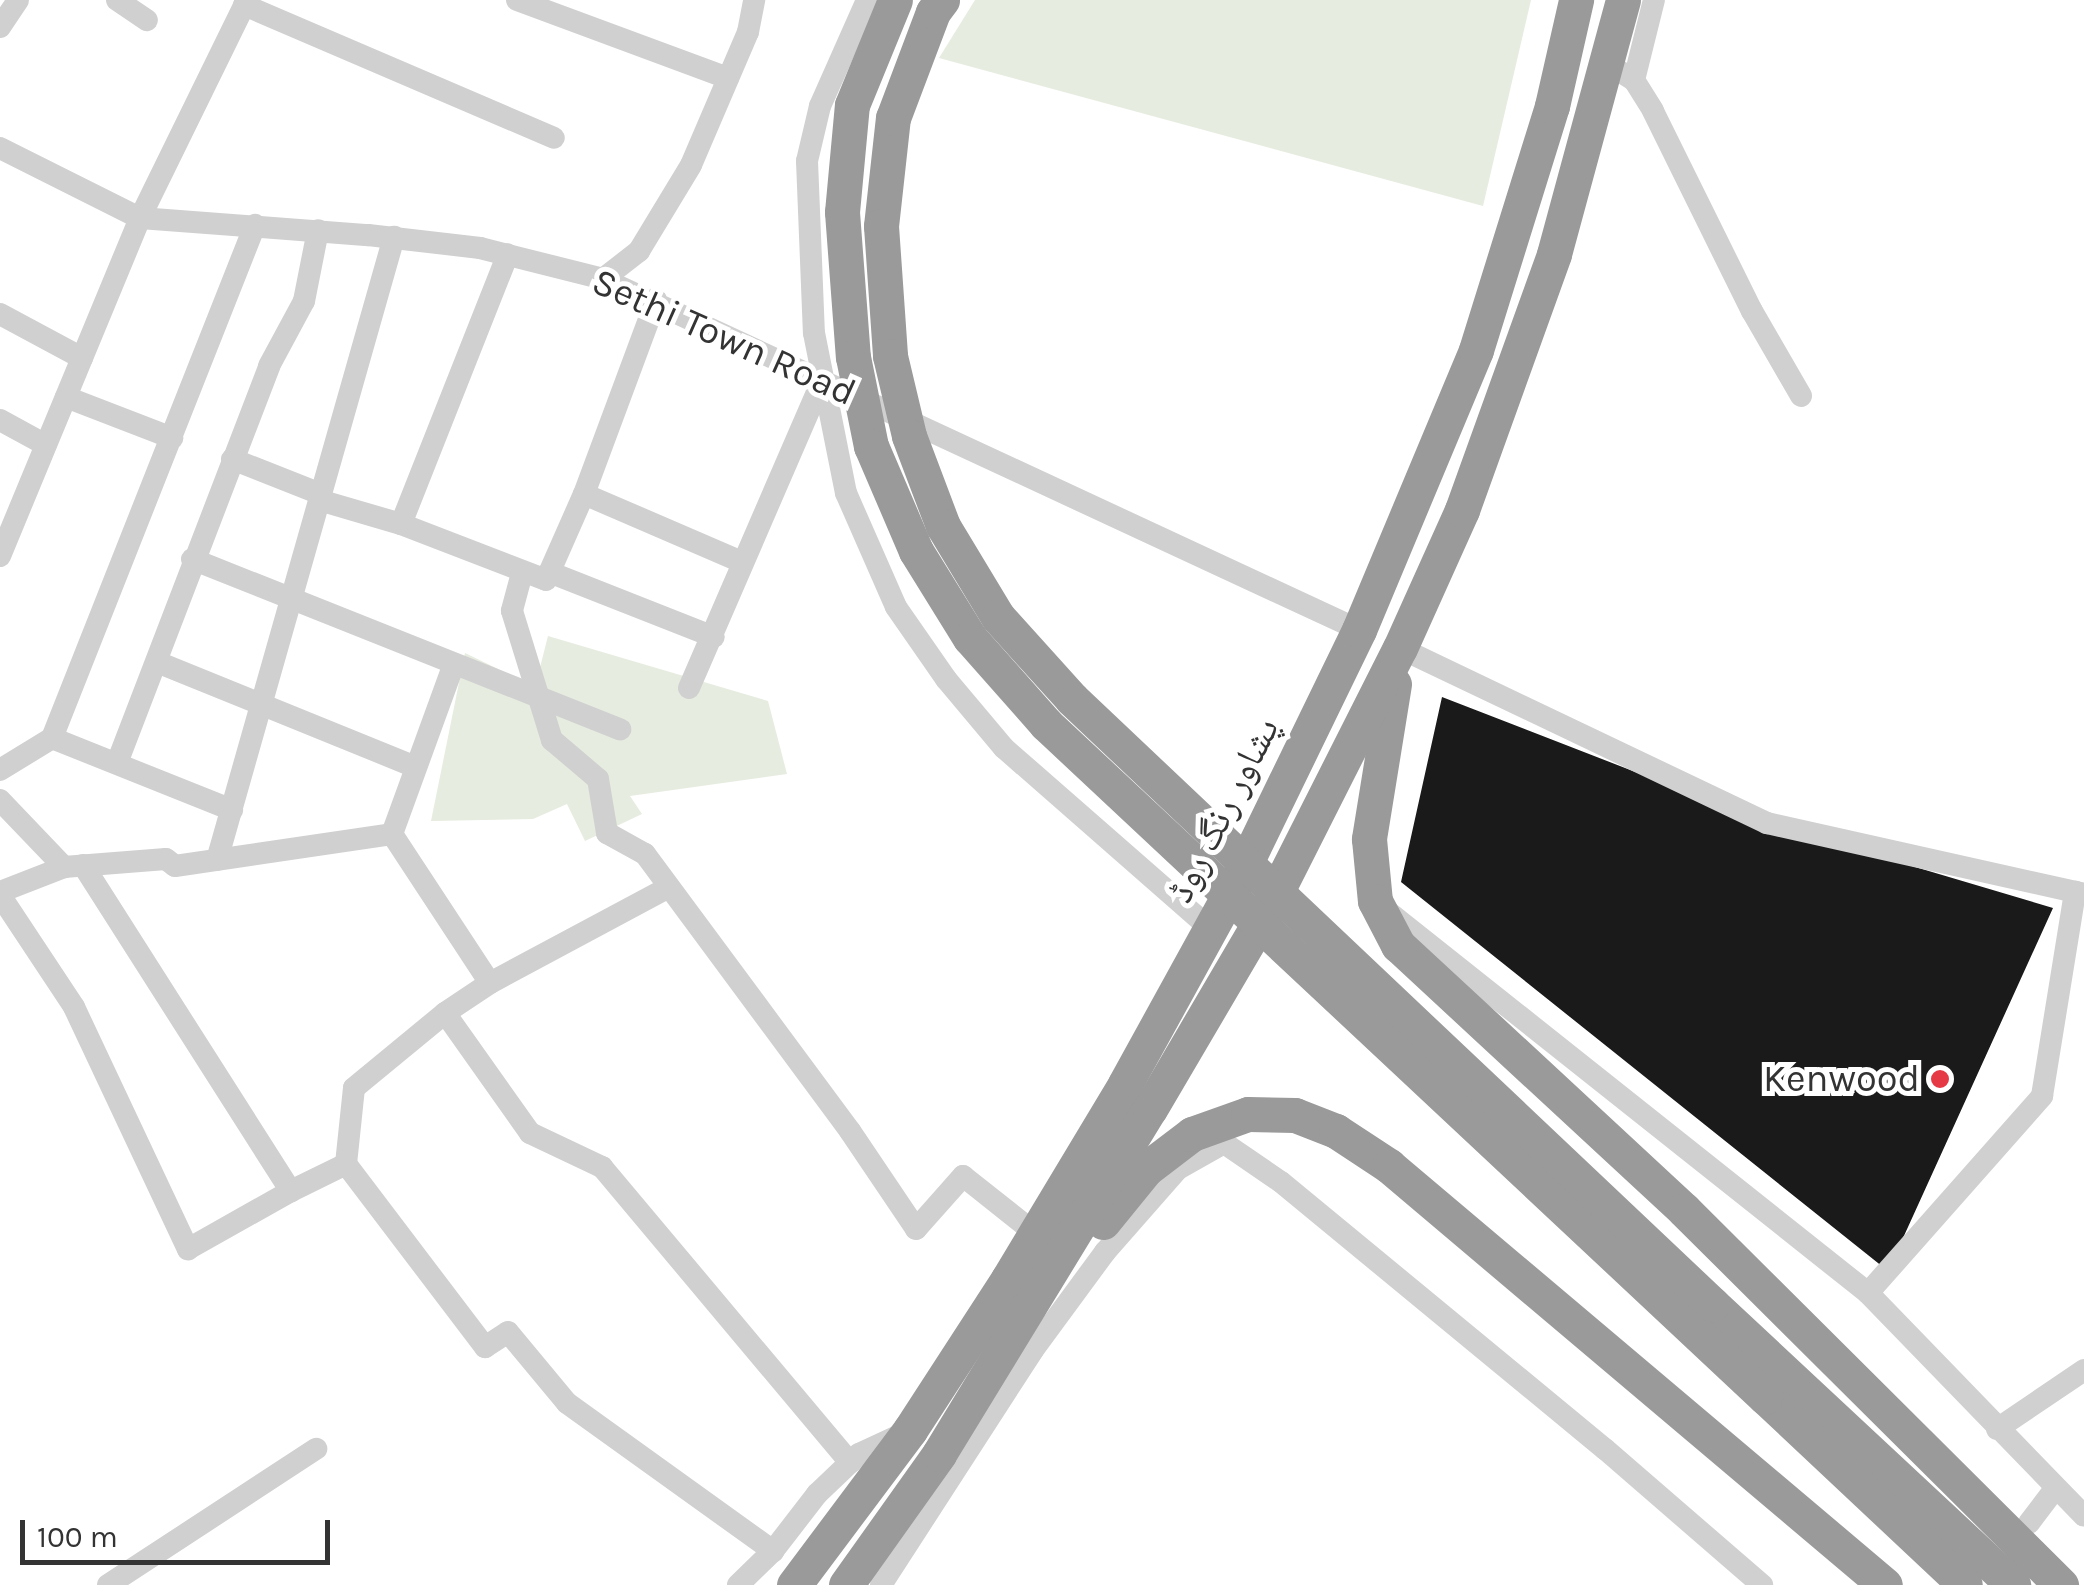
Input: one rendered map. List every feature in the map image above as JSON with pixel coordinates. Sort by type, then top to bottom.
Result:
[{"type":"highway","points":[[895,0],[852,105],[842,212],[853,357],[871,446],[916,551],[970,638],[1046,724],[1965,1585]]},
{"type":"highway","points":[[942,0],[933,12],[892,118],[880,226],[890,356],[909,436],[943,526],[998,617],[1086,712],[2013,1585]]},
{"type":"highway","name":"پشاور رنگ روڈ","points":[[794,1585],[910,1430],[1035,1233],[1210,929],[1360,630],[1476,350],[1552,106],[1576,0]]},
{"type":"highway","points":[[846,1585],[1017,1352],[1038,1296],[1273,899],[1400,648],[1462,510],[1621,72],[1623,0]]},
{"type":"highway","points":[[1400,648],[1369,839],[1375,901],[1398,945],[1684,1210],[2062,1585]]},
{"type":"highway","points":[[1038,1296],[1146,1169],[1192,1134],[1248,1114],[1295,1116],[1336,1131],[1388,1166],[1884,1585]]},
{"type":"street","points":[[0,27],[18,0]]},
{"type":"street","points":[[117,0],[147,20]]},
{"type":"street","points":[[517,0],[728,78]]},
{"type":"street","points":[[603,279],[639,251],[691,165],[748,32],[754,0]]},
{"type":"street","points":[[867,0],[820,106],[807,160],[809,279],[822,380],[846,492],[896,607],[936,665],[1004,748],[1210,929]]},
{"type":"street","points":[[1654,0],[1621,72],[1801,396]]},
{"type":"street","points":[[0,556],[140,218],[245,2],[554,138]]},
{"type":"street","name":"Sethi Town Road","points":[[0,148],[140,218],[394,238],[508,254],[603,279],[656,300],[1360,630]]},
{"type":"street","points":[[0,770],[52,738],[255,225]]},
{"type":"street","points":[[117,763],[192,558],[269,366],[304,301],[318,230]]},
{"type":"street","points":[[217,860],[394,238]]},
{"type":"street","points":[[401,524],[508,254]]},
{"type":"street","points":[[232,459],[320,497],[546,580],[584,494],[656,300]]},
{"type":"street","points":[[0,314],[82,358]]},
{"type":"street","points":[[689,688],[822,380]]},
{"type":"street","points":[[66,397],[172,438]]},
{"type":"street","points":[[0,420],[46,445]]},
{"type":"street","points":[[584,494],[742,562]]},
{"type":"street","points":[[192,558],[620,730]]},
{"type":"street","points":[[549,572],[713,636]]},
{"type":"street","points":[[522,573],[512,611],[552,740],[598,779],[607,834],[646,854],[850,1131],[916,1229],[962,1176],[1035,1233]]},
{"type":"street","points":[[1400,648],[1768,823],[2079,893],[2042,1096],[1868,1293]]},
{"type":"street","points":[[156,662],[416,766]]},
{"type":"street","points":[[392,834],[453,666]]},
{"type":"street","points":[[52,738],[232,810]]},
{"type":"street","points":[[0,800],[74,866],[291,1191]]},
{"type":"street","points":[[346,1164],[188,1249],[74,1007],[0,894],[74,866],[166,858],[176,866],[392,834]]},
{"type":"street","points":[[392,834],[490,983]]},
{"type":"street","points":[[669,887],[490,983],[445,1013],[354,1088],[346,1164],[486,1346],[508,1332],[567,1403],[773,1551]]},
{"type":"street","points":[[1375,901],[1868,1293],[2054,1490],[2084,1516]]},
{"type":"street","points":[[445,1013],[530,1133],[602,1167],[850,1463]]},
{"type":"street","points":[[881,1585],[1017,1352],[1178,1169],[1224,1144],[1282,1182],[1605,1449],[1762,1585]]},
{"type":"street","points":[[1997,1429],[2084,1370]]},
{"type":"street","points":[[738,1585],[850,1463],[910,1430]]},
{"type":"street","points":[[115,1583],[316,1449]]},
{"type":"street","points":[[2029,1523],[2054,1490]]},
{"type":"shaded area","points":[[975,0],[1531,0],[1483,206],[939,58]]},
{"type":"shaded area","points":[[548,636],[768,701],[787,774],[630,796],[642,814],[585,841],[567,804],[533,819],[431,821],[465,653],[535,687]]},
{"type":"building","points":[[1442,697],[1767,823],[2053,908],[1888,1271],[1401,882]]},
{"type":"place","name":"Kenwood","points":[[1940,1079]]}]
